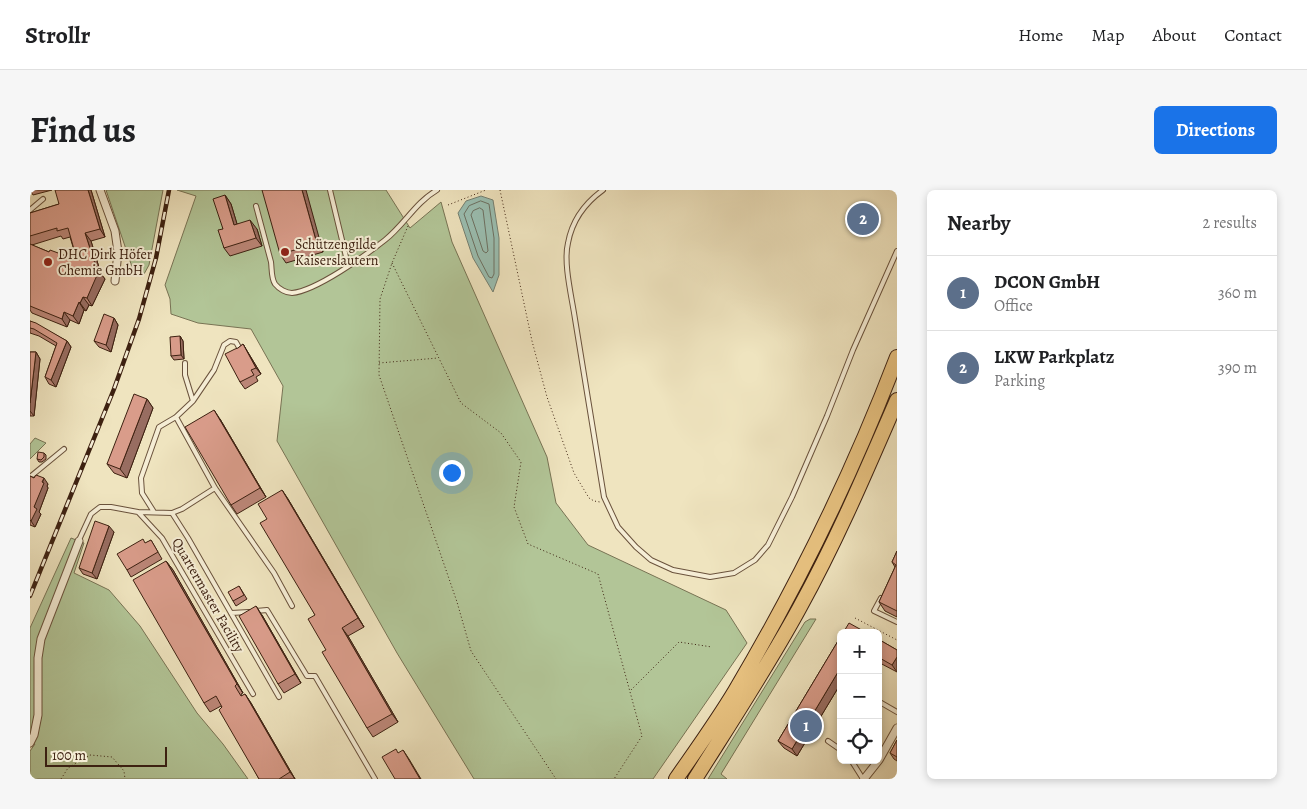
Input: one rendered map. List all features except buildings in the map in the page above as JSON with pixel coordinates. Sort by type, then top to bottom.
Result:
[{"type":"highway","points":[[676,779],[734,692],[776,618],[819,535],[876,414],[897,357]]},
{"type":"highway","points":[[695,779],[746,700],[800,606],[856,494],[897,400]]},
{"type":"street","points":[[100,190],[115,231],[118,252],[115,281]]},
{"type":"street","points":[[30,743],[34,735],[38,715],[38,658],[41,639],[79,541]]},
{"type":"street","points":[[864,779],[879,760],[897,728]]},
{"type":"lane","points":[[330,190],[348,265]]},
{"type":"lane","points":[[256,206],[275,284],[281,289],[292,293],[325,280],[386,240],[425,197],[437,190]]},
{"type":"lane","points":[[603,190],[580,212],[572,228],[567,245],[572,300],[606,502],[618,527],[636,547],[651,560],[673,570],[710,577],[734,573],[755,560],[768,544],[792,497],[828,416],[853,350],[897,251]]},
{"type":"lane","points":[[30,210],[43,199]]},
{"type":"lane","points":[[154,512],[142,493],[141,478],[159,427],[176,417],[193,401],[214,370],[224,345],[236,342],[241,352]]},
{"type":"lane","points":[[185,364],[185,375],[193,401]]},
{"type":"lane","points":[[176,417],[215,488],[274,573],[292,606]]},
{"type":"lane","points":[[30,477],[64,449]]},
{"type":"lane","points":[[79,541],[91,514],[100,507],[110,506],[138,512],[172,513],[182,509],[215,488]]},
{"type":"lane","name":"Quartermaster Facility","points":[[138,512],[162,538],[254,694]]},
{"type":"lane","name":"Quartermaster Facility","points":[[172,513],[279,697]]},
{"type":"lane","points":[[882,596],[874,611],[897,622]]},
{"type":"lane","name":"Quartermaster Facility","points":[[231,613],[267,610],[307,676],[315,676],[375,779]]},
{"type":"lane","points":[[882,703],[897,712]]},
{"type":"lane","points":[[828,741],[837,747]]},
{"type":"lane","points":[[853,764],[864,779]]},
{"type":"path","points":[[448,205],[486,190]]},
{"type":"path","points":[[500,190],[532,341],[547,397],[574,473],[581,487],[589,498],[594,501],[606,502]]},
{"type":"path","points":[[412,211],[410,223],[392,263],[380,299],[379,375],[457,602],[471,651],[556,779]]},
{"type":"path","points":[[392,263],[461,403],[501,433],[521,462],[514,507],[528,544],[598,574],[642,736],[614,779]]},
{"type":"path","points":[[379,363],[438,358]]},
{"type":"path","points":[[855,618],[897,640]]},
{"type":"path","points":[[630,691],[679,642],[712,647]]},
{"type":"path","points":[[61,779],[68,768],[90,755],[112,757],[124,771],[125,779]]},
{"type":"green space","points":[[106,190],[163,190],[149,265],[144,274],[132,267]]},
{"type":"green space","points":[[177,190],[386,190],[410,228],[441,202],[452,242],[547,457],[556,503],[588,545],[726,610],[747,643],[653,779],[474,779],[397,653],[277,441],[283,386],[251,329],[198,323],[171,314],[170,299],[165,285],[196,196]]},
{"type":"green space","points":[[35,438],[46,443],[30,459],[30,444]]},
{"type":"green space","points":[[71,538],[84,543],[74,573],[109,590],[140,626],[197,713],[223,744],[248,779],[30,779],[30,751],[35,744],[30,741],[30,628]]},
{"type":"green space","points":[[810,619],[816,619],[721,774],[727,779],[708,779],[805,622]]},
{"type":"water","points":[[481,196],[493,200],[499,238],[499,275],[493,292],[473,258],[458,213],[466,201]]},
{"type":"railway","points":[[30,596],[114,389],[139,319],[156,258],[169,190]]},
{"type":"place","name":"LKW Parkplatz","points":[[863,219]]},
{"type":"place","name":"Schützengilde Kaiserslautern","points":[[285,252]]},
{"type":"place","name":"DHC Dirk Höfer Chemie GmbH","points":[[48,262]]},
{"type":"place","name":"DCON GmbH","points":[[806,726]]}]
